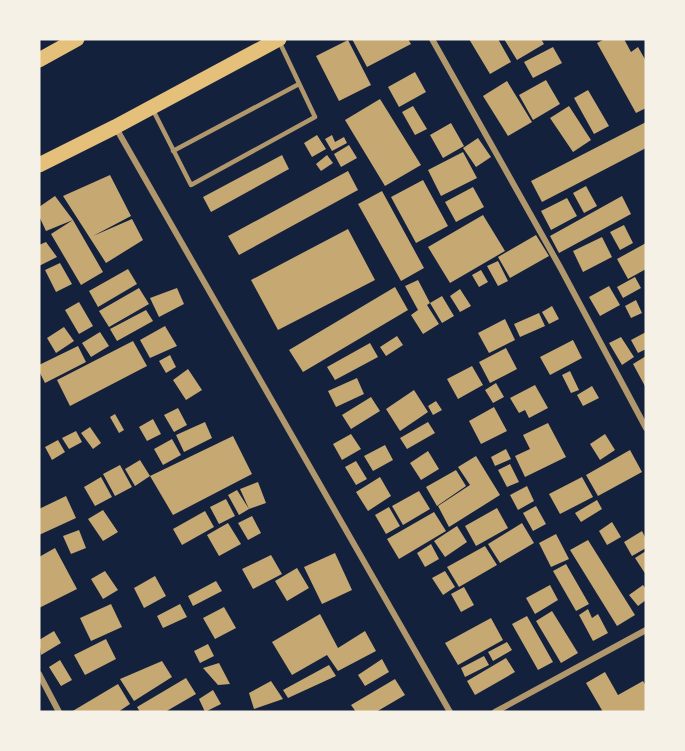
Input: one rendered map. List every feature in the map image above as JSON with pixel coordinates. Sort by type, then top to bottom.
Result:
[{"type":"main road","points":[[39,165],[279,39]]},
{"type":"main road","points":[[39,60],[73,40]]},
{"type":"street","points":[[432,39],[560,267],[646,428]]},
{"type":"street","points":[[115,127],[450,712]]},
{"type":"street","points":[[495,712],[646,630]]},
{"type":"street","points":[[39,674],[59,712]]},
{"type":"lane","points":[[151,108],[190,185],[315,117],[279,39]]},
{"type":"lane","points":[[173,151],[299,84]]},
{"type":"building","points":[[352,39],[408,39],[411,44],[367,67]]},
{"type":"building","points":[[469,39],[498,39],[511,62],[490,74]]},
{"type":"building","points":[[504,39],[541,39],[544,44],[517,60]]},
{"type":"building","points":[[605,39],[624,39],[631,52],[638,47],[646,61],[646,108],[636,113],[597,43]]},
{"type":"building","points":[[348,40],[371,85],[339,101],[316,56]]},
{"type":"building","points":[[553,47],[562,63],[533,78],[524,62]]},
{"type":"building","points":[[415,72],[426,92],[399,107],[388,87]]},
{"type":"building","points":[[546,80],[560,104],[533,120],[519,95]]},
{"type":"building","points":[[507,81],[532,122],[508,136],[483,96]]},
{"type":"building","points":[[588,90],[609,126],[594,134],[574,98]]},
{"type":"building","points":[[380,99],[421,165],[385,186],[345,120]]},
{"type":"building","points":[[413,106],[427,129],[415,135],[402,112]]},
{"type":"building","points":[[569,106],[591,140],[573,152],[550,118]]},
{"type":"building","points":[[646,122],[646,148],[542,202],[531,181]]},
{"type":"building","points":[[451,123],[464,146],[443,158],[430,135]]},
{"type":"building","points":[[317,135],[326,149],[312,157],[304,143]]},
{"type":"building","points":[[332,135],[335,142],[344,137],[347,143],[332,151],[325,139]]},
{"type":"building","points":[[478,138],[491,157],[476,167],[463,148]]},
{"type":"building","points":[[349,145],[357,158],[341,167],[334,154]]},
{"type":"building","points":[[463,152],[477,178],[441,196],[428,170]]},
{"type":"building","points":[[282,155],[289,169],[211,212],[203,197]]},
{"type":"building","points":[[327,155],[333,163],[321,171],[316,164]]},
{"type":"building","points":[[348,171],[358,190],[239,255],[228,236]]},
{"type":"building","points":[[110,175],[131,216],[93,236],[132,219],[143,240],[106,263],[63,196]]},
{"type":"building","points":[[423,180],[448,226],[416,243],[391,197]]},
{"type":"building","points":[[586,186],[597,206],[584,213],[573,193]]},
{"type":"building","points":[[473,187],[484,207],[456,222],[445,202]]},
{"type":"building","points":[[382,191],[424,268],[401,281],[358,204]]},
{"type":"building","points":[[55,196],[73,220],[46,231],[39,216],[39,207]]},
{"type":"building","points":[[622,196],[631,214],[559,253],[550,236]]},
{"type":"building","points":[[567,198],[577,216],[551,230],[541,211]]},
{"type":"building","points":[[483,215],[505,251],[450,283],[428,247]]},
{"type":"building","points":[[73,220],[103,272],[81,285],[51,234]]},
{"type":"building","points":[[624,225],[633,243],[620,250],[610,232]]},
{"type":"building","points":[[348,229],[375,280],[278,330],[251,280]]},
{"type":"building","points":[[536,235],[549,256],[510,278],[498,257]]},
{"type":"building","points":[[602,237],[612,257],[583,272],[573,251]]},
{"type":"building","points":[[46,242],[57,257],[39,266],[39,245]]},
{"type":"building","points":[[646,243],[646,269],[628,279],[617,259]]},
{"type":"building","points":[[498,261],[508,281],[498,286],[487,266]]},
{"type":"building","points":[[60,263],[72,284],[56,292],[45,270]]},
{"type":"building","points":[[128,269],[137,284],[98,307],[89,291]]},
{"type":"building","points":[[481,270],[488,282],[479,287],[472,275]]},
{"type":"building","points":[[635,277],[641,288],[623,298],[617,287]]},
{"type":"building","points":[[418,280],[430,303],[427,305],[439,324],[423,334],[411,315],[418,310],[405,286]]},
{"type":"building","points":[[609,286],[620,305],[600,316],[589,297]]},
{"type":"building","points":[[395,287],[408,310],[303,372],[289,350]]},
{"type":"building","points":[[139,288],[149,304],[109,327],[99,311]]},
{"type":"building","points":[[177,288],[184,304],[159,317],[150,298]]},
{"type":"building","points":[[460,289],[471,306],[460,312],[450,296]]},
{"type":"building","points":[[442,296],[454,316],[442,323],[430,303]]},
{"type":"building","points":[[636,300],[642,313],[631,318],[625,306]]},
{"type":"building","points":[[79,302],[93,326],[79,334],[65,310]]},
{"type":"building","points":[[552,306],[559,319],[549,324],[542,312]]},
{"type":"building","points":[[146,310],[153,321],[117,341],[110,329]]},
{"type":"building","points":[[539,313],[545,326],[520,337],[514,324]]},
{"type":"building","points":[[505,319],[515,340],[489,353],[478,333]]},
{"type":"building","points":[[165,326],[177,346],[150,358],[140,340]]},
{"type":"building","points":[[64,327],[74,341],[56,353],[47,338]]},
{"type":"building","points":[[100,332],[109,346],[91,357],[82,343]]},
{"type":"building","points":[[646,332],[646,349],[638,353],[631,340]]},
{"type":"building","points":[[397,336],[403,345],[386,356],[380,347]]},
{"type":"building","points":[[621,337],[634,357],[622,365],[609,343]]},
{"type":"building","points":[[573,340],[582,358],[550,375],[540,357]]},
{"type":"building","points":[[133,341],[147,366],[70,406],[57,380]]},
{"type":"building","points":[[370,343],[378,357],[335,380],[327,367]]},
{"type":"building","points":[[78,346],[86,362],[45,383],[39,371],[39,365]]},
{"type":"building","points":[[506,348],[517,369],[490,383],[479,362]]},
{"type":"building","points":[[170,355],[176,367],[166,373],[159,361]]},
{"type":"building","points":[[646,356],[646,388],[633,364]]},
{"type":"building","points":[[472,366],[483,385],[458,399],[447,379]]},
{"type":"building","points":[[188,369],[202,390],[186,400],[173,380]]},
{"type":"building","points":[[570,371],[579,390],[571,393],[562,375]]},
{"type":"building","points":[[357,378],[364,394],[336,407],[328,391]]},
{"type":"building","points":[[496,383],[504,397],[493,403],[485,390]]},
{"type":"building","points":[[535,385],[548,408],[529,418],[525,410],[519,413],[510,398]]},
{"type":"building","points":[[592,386],[599,398],[583,406],[577,395]]},
{"type":"building","points":[[414,390],[428,412],[400,431],[386,409]]},
{"type":"building","points":[[371,397],[380,411],[351,429],[342,415]]},
{"type":"building","points":[[436,401],[442,410],[433,415],[428,406]]},
{"type":"building","points":[[494,407],[507,431],[481,444],[469,421]]},
{"type":"building","points":[[178,408],[187,425],[174,432],[164,415]]},
{"type":"building","points":[[115,414],[124,430],[119,433],[110,417]]},
{"type":"building","points":[[153,419],[161,434],[147,441],[139,427]]},
{"type":"building","points":[[205,422],[212,438],[184,452],[176,435]]},
{"type":"building","points":[[428,422],[435,433],[407,449],[400,438]]},
{"type":"building","points":[[548,423],[566,457],[525,477],[515,456],[530,449],[523,435]]},
{"type":"building","points":[[90,427],[101,443],[93,449],[81,433]]},
{"type":"building","points":[[76,431],[82,442],[69,449],[62,438]]},
{"type":"building","points":[[351,434],[361,449],[342,460],[333,444]]},
{"type":"building","points":[[605,434],[615,450],[600,460],[590,444]]},
{"type":"building","points":[[233,436],[252,474],[173,515],[150,476]]},
{"type":"building","points":[[172,439],[181,455],[163,465],[154,449]]},
{"type":"building","points":[[58,440],[65,452],[52,460],[45,447]]},
{"type":"building","points":[[385,445],[393,460],[373,471],[364,456]]},
{"type":"building","points":[[506,449],[511,459],[495,466],[491,457]]},
{"type":"building","points":[[630,450],[642,472],[598,496],[586,475]]},
{"type":"building","points":[[428,451],[439,469],[421,480],[410,463]]},
{"type":"building","points":[[476,456],[500,495],[449,527],[438,506],[470,485],[458,467]]},
{"type":"building","points":[[140,460],[150,476],[135,486],[125,469]]},
{"type":"building","points":[[356,461],[367,479],[356,485],[345,467]]},
{"type":"building","points":[[510,464],[519,482],[507,487],[498,470]]},
{"type":"building","points":[[120,465],[132,487],[115,496],[103,474]]},
{"type":"building","points":[[456,470],[466,486],[437,506],[426,487]]},
{"type":"building","points":[[101,477],[112,497],[95,506],[84,487]]},
{"type":"building","points":[[380,477],[391,496],[368,511],[356,492]]},
{"type":"building","points":[[582,477],[593,497],[560,514],[549,494]]},
{"type":"building","points":[[258,482],[266,503],[249,509],[240,489]]},
{"type":"building","points":[[527,486],[534,501],[518,510],[510,495]]},
{"type":"building","points":[[237,490],[249,509],[239,515],[228,495]]},
{"type":"building","points":[[419,491],[430,509],[403,525],[392,506]]},
{"type":"building","points":[[66,496],[76,518],[39,535],[39,509]]},
{"type":"building","points":[[226,499],[235,516],[219,524],[210,507]]},
{"type":"building","points":[[597,500],[602,509],[581,522],[575,513]]},
{"type":"building","points":[[536,506],[546,524],[533,531],[523,513]]},
{"type":"building","points":[[389,507],[400,526],[386,534],[375,515]]},
{"type":"building","points":[[497,508],[508,528],[476,546],[465,526]]},
{"type":"building","points":[[103,510],[118,532],[103,541],[88,519]]},
{"type":"building","points":[[205,511],[214,527],[182,545],[173,529]]},
{"type":"building","points":[[434,512],[446,531],[399,559],[387,539]]},
{"type":"building","points":[[252,516],[261,533],[248,540],[238,523]]},
{"type":"building","points":[[612,522],[621,537],[607,545],[599,531]]},
{"type":"building","points":[[228,523],[241,544],[219,556],[207,535]]},
{"type":"building","points":[[522,523],[534,543],[500,563],[488,544]]},
{"type":"building","points":[[457,526],[467,542],[445,557],[434,541]]},
{"type":"building","points":[[79,530],[86,548],[71,554],[63,536]]},
{"type":"building","points":[[642,531],[646,539],[646,548],[632,556],[624,542]]},
{"type":"building","points":[[556,534],[569,559],[551,567],[539,543]]},
{"type":"building","points":[[588,540],[635,615],[617,626],[570,550]]},
{"type":"building","points":[[431,544],[439,559],[425,567],[417,553]]},
{"type":"building","points":[[485,546],[497,565],[459,587],[447,567]]},
{"type":"building","points":[[55,548],[77,589],[39,608],[39,557]]},
{"type":"building","points":[[646,551],[646,575],[635,558]]},
{"type":"building","points":[[335,553],[352,590],[322,604],[304,567]]},
{"type":"building","points":[[271,555],[282,574],[253,589],[242,569]]},
{"type":"building","points":[[566,564],[589,604],[576,611],[553,571]]},
{"type":"building","points":[[297,568],[309,588],[287,601],[275,581]]},
{"type":"building","points":[[105,571],[118,590],[103,599],[91,579]]},
{"type":"building","points":[[445,571],[455,587],[443,595],[432,578]]},
{"type":"building","points":[[155,576],[166,596],[144,608],[134,588]]},
{"type":"building","points":[[216,581],[222,591],[193,606],[188,596]]},
{"type":"building","points":[[550,585],[558,600],[535,614],[526,598]]},
{"type":"building","points":[[643,585],[646,589],[646,600],[638,606],[629,595]]},
{"type":"building","points":[[464,587],[474,605],[461,612],[451,594]]},
{"type":"building","points":[[111,604],[122,627],[91,641],[80,618]]},
{"type":"building","points":[[180,604],[187,617],[163,628],[157,616]]},
{"type":"building","points":[[224,607],[236,628],[215,639],[203,618]]},
{"type":"building","points":[[588,609],[592,618],[598,614],[608,633],[593,641],[579,615]]},
{"type":"building","points":[[552,611],[578,653],[561,663],[536,621]]},
{"type":"building","points":[[320,614],[338,648],[365,631],[376,651],[338,671],[327,655],[292,675],[272,642]]},
{"type":"building","points":[[527,616],[553,662],[538,670],[512,624]]},
{"type":"building","points":[[491,618],[503,640],[458,665],[445,643]]},
{"type":"building","points":[[54,631],[61,643],[41,655],[39,640]]},
{"type":"building","points":[[106,639],[116,659],[85,675],[74,655]]},
{"type":"building","points":[[507,642],[512,650],[493,661],[488,652]]},
{"type":"building","points":[[208,644],[214,656],[200,663],[194,651]]},
{"type":"building","points":[[484,656],[489,665],[465,677],[461,668]]},
{"type":"building","points":[[506,658],[515,672],[475,695],[467,681]]},
{"type":"building","points":[[382,659],[389,672],[365,686],[358,675]]},
{"type":"building","points":[[60,660],[72,680],[61,686],[49,667]]},
{"type":"building","points":[[162,661],[172,677],[134,701],[120,679]]},
{"type":"building","points":[[219,663],[230,684],[218,685],[203,668]]},
{"type":"building","points":[[329,665],[336,676],[288,698],[283,690]]},
{"type":"building","points":[[605,672],[618,695],[643,681],[646,686],[646,711],[603,712],[586,683]]},
{"type":"building","points":[[186,678],[196,694],[165,712],[140,712],[137,707]]},
{"type":"building","points":[[395,679],[405,695],[376,712],[356,712],[351,705]]},
{"type":"building","points":[[271,681],[283,699],[254,709],[249,693]]},
{"type":"building","points":[[118,684],[130,704],[118,712],[71,712]]},
{"type":"building","points":[[213,690],[221,704],[205,712],[199,699]]}]
